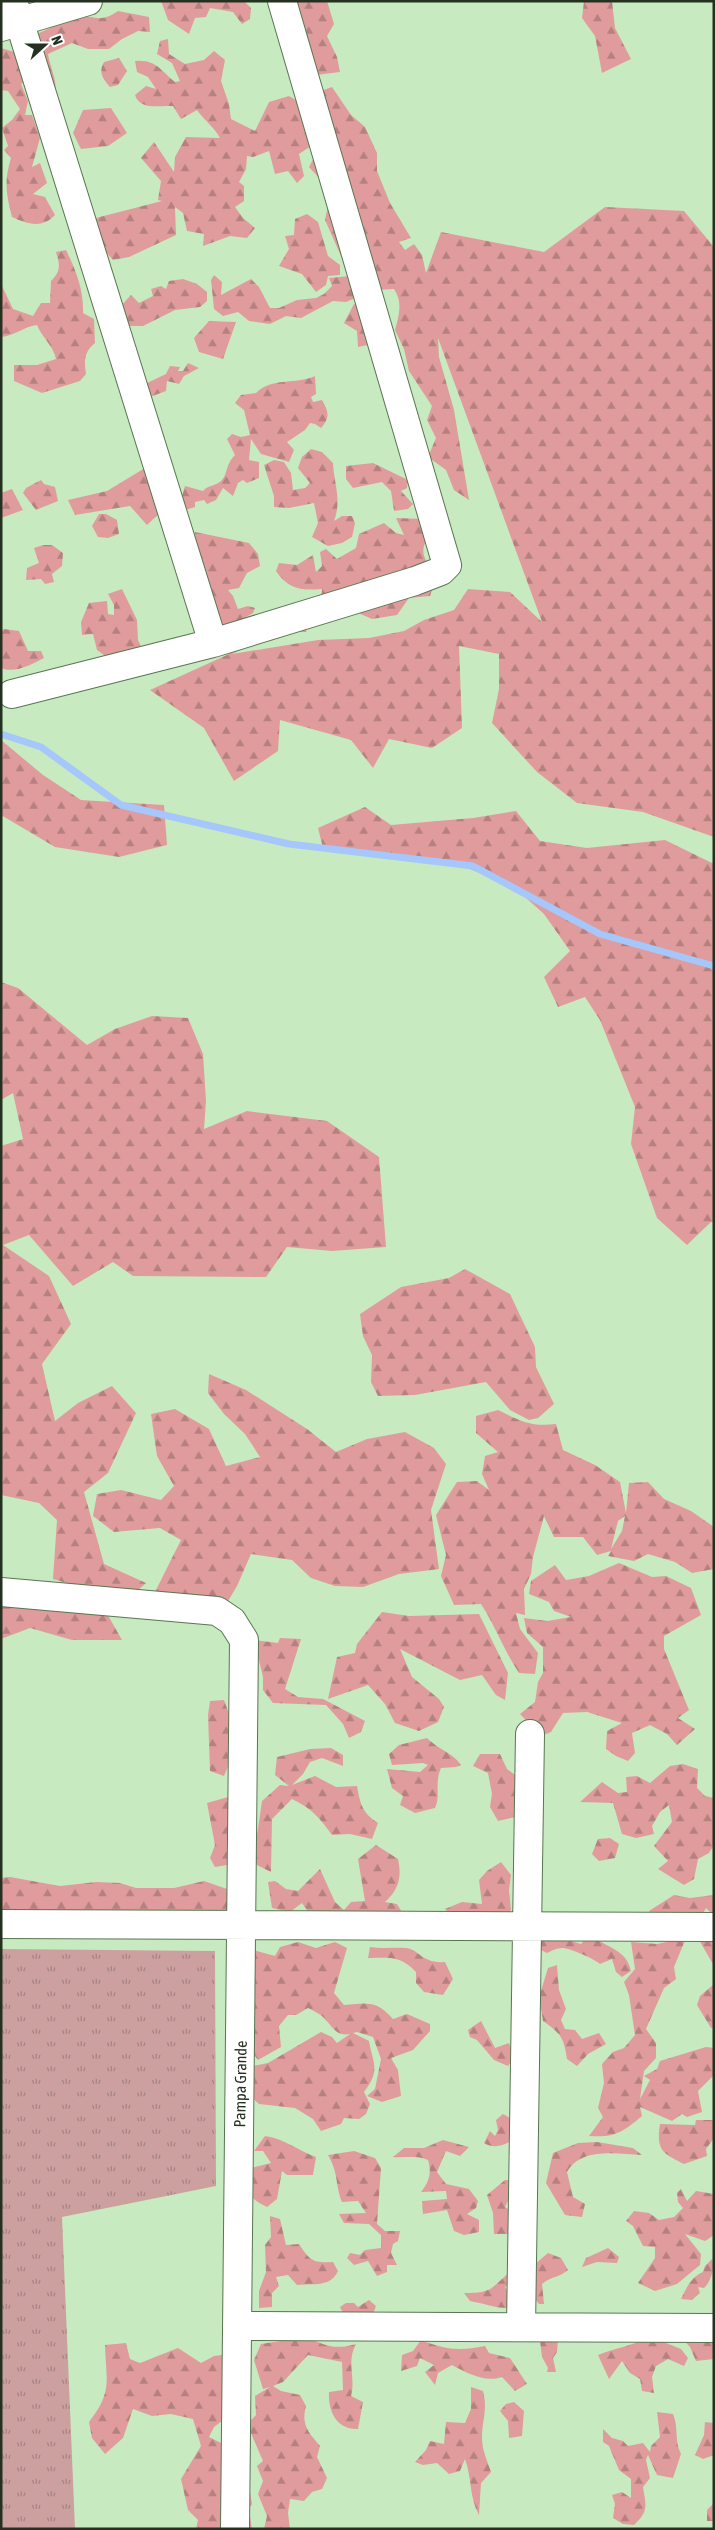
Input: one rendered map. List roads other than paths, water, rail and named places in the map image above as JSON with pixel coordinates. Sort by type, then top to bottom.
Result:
[{"type":"street","points":[[88,1],[11,17],[213,643]]},
{"type":"street","points":[[12,694],[213,643],[415,581],[440,571],[447,564],[282,1]]},
{"type":"street","name":"Pampa Grande","points":[[1,1592],[217,1611],[232,1621],[244,1640],[235,2529]]},
{"type":"street","points":[[521,2327],[530,1734]]},
{"type":"street","points":[[1,1924],[714,1927]]},
{"type":"street","points":[[237,2326],[714,2328]]},
{"type":"waterway","points":[[1,734],[41,747],[121,805],[289,844],[473,866],[600,934],[714,966]]}]
